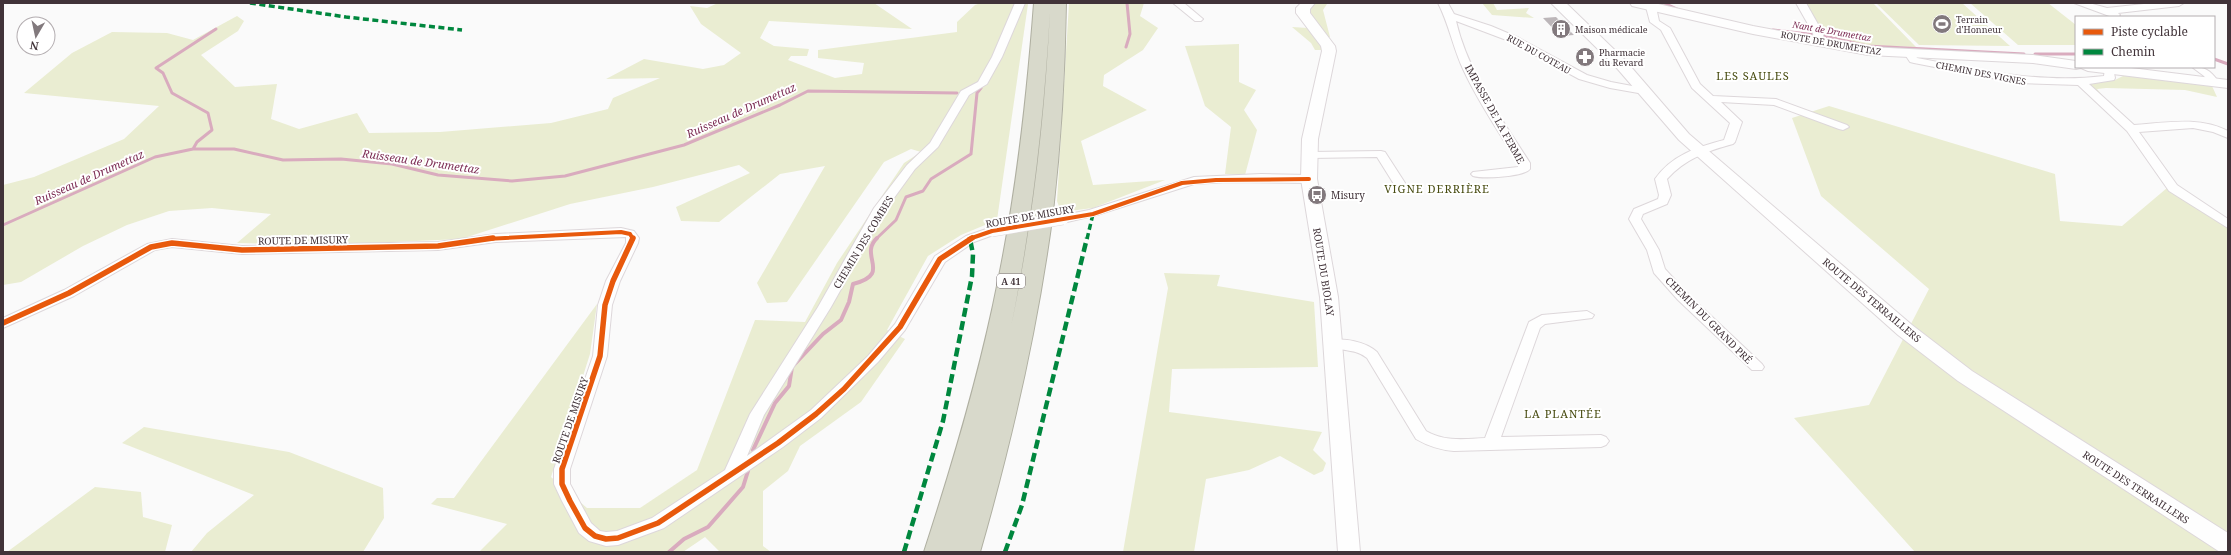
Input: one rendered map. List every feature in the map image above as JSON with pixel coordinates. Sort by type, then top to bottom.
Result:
[{"type":"highway","name":"A 41","points":[[938,552],[979,418],[1011,278],[1031,153],[1042,3]]},
{"type":"highway","name":"A 41","points":[[966,552],[1002,422],[1023,331],[1038,249],[1050,155],[1055,90],[1058,3]]},
{"type":"street","name":"CHEMIN DES COMBES","points":[[732,473],[757,414],[824,307],[880,208],[911,167],[934,145],[965,92],[982,84],[997,57],[1020,3]]},
{"type":"street","points":[[1178,3],[1198,19]]},
{"type":"street","name":"ROUTE DU BIOLAY","points":[[1308,3],[1303,8],[1303,13],[1328,46],[1329,51],[1310,139],[1309,179],[1329,297],[1350,552]]},
{"type":"street","points":[[1443,3],[1450,16]]},
{"type":"street","name":"ROUTE DES TERRAILLERS","points":[[1558,3],[1612,54],[1676,128],[1699,150],[1905,330],[1965,376],[2228,545]]},
{"type":"street","name":"ROUTE DE DRUMETTAZ","points":[[1637,3],[1753,30],[1819,37],[1868,51],[2026,59],[2075,65]]},
{"type":"street","points":[[1800,3],[1819,37]]},
{"type":"street","points":[[2078,3],[2107,11],[2116,16]]},
{"type":"street","points":[[2107,11],[2179,3]]},
{"type":"street","points":[[1651,7],[1655,22],[1665,28],[1696,86],[1736,122],[1729,142],[1699,150]]},
{"type":"street","name":"RUE DU COTEAU","points":[[1450,16],[1488,28],[1513,39],[1583,77],[1610,85],[1644,91]]},
{"type":"street","name":"IMPASSE DE LA FERME","points":[[1450,16],[1453,33],[1484,98],[1524,163],[1524,169],[1511,172],[1477,174]]},
{"type":"street","name":"CHEMIN DES VIGNES","points":[[1909,53],[1914,60],[2019,81],[2050,84],[2110,78],[2108,70]]},
{"type":"street","points":[[2095,68],[2210,80],[2228,84]]},
{"type":"street","points":[[2196,68],[2210,80]]},
{"type":"street","points":[[2081,82],[2131,129],[2173,188],[2228,224]]},
{"type":"street","points":[[1711,99],[1776,102],[1843,127]]},
{"type":"street","points":[[2131,129],[2198,124],[2219,130],[2228,135]]},
{"type":"street","name":"CHEMIN DU GRAND PRÉ","points":[[1699,150],[1672,164],[1661,179],[1665,195],[1663,201],[1638,212],[1635,219],[1653,250],[1659,270],[1683,297],[1757,367]]},
{"type":"street","points":[[1310,155],[1381,154],[1401,186]]},
{"type":"street","name":"ROUTE DE MISURY","points":[[3,323],[69,293],[151,247],[172,243],[242,250],[438,246],[496,238],[568,236],[621,232],[630,234],[633,238],[632,243],[613,282],[605,305],[600,356],[562,469],[562,484],[585,528],[594,536],[612,539],[658,523],[778,443],[816,414],[868,364],[900,326],[940,259],[970,239],[992,231],[1093,214],[1182,183],[1216,180],[1309,179]]},
{"type":"street","points":[[1491,443],[1534,325],[1542,320],[1588,315]]},
{"type":"street","points":[[1334,344],[1367,350],[1372,355],[1421,435],[1427,440],[1437,444],[1452,445],[1601,441]]},
{"type":"green space","points":[[718,3],[874,3],[912,29],[769,21],[760,38],[774,46],[809,49],[807,56],[791,56],[788,60],[835,78],[862,74],[864,63],[818,58],[818,50],[957,32],[957,22],[975,5],[981,3],[1028,4],[997,220],[961,235],[928,256],[887,330],[905,339],[861,402],[800,446],[788,471],[763,491],[763,546],[771,552],[720,552],[705,537],[683,552],[479,552],[507,524],[431,504],[437,498],[454,498],[597,304],[590,354],[551,477],[587,508],[640,508],[697,470],[755,320],[805,322],[837,263],[904,163],[921,152],[911,149],[884,162],[787,302],[767,303],[757,283],[825,166],[780,174],[719,222],[681,221],[676,207],[750,173],[739,165],[653,187],[570,204],[461,239],[326,245],[237,243],[271,214],[212,208],[169,211],[127,225],[83,246],[21,282],[3,285],[3,185],[34,177],[124,139],[159,106],[24,93],[72,53],[112,32],[167,33],[193,40],[237,16],[244,21],[238,31],[201,55],[235,87],[277,84],[271,119],[299,129],[357,113],[369,133],[440,132],[551,123],[608,109],[613,98],[660,78],[606,79],[644,59],[703,69],[724,65],[741,53],[701,24],[690,6],[707,8]]},
{"type":"green space","points":[[1069,3],[1144,3],[1140,16],[1158,28],[1143,50],[1104,75],[1103,86],[1147,110],[1081,141],[1093,185],[1165,180],[1093,208],[1061,212],[1057,201]]},
{"type":"green space","points":[[1313,3],[1347,3],[1327,4],[1323,10],[1330,37],[1325,38],[1308,15],[1308,9]]},
{"type":"green space","points":[[1482,3],[1493,3],[1497,10],[1529,8],[1526,13],[1534,18],[1492,15]]},
{"type":"green space","points":[[1804,3],[1873,3],[1916,47],[1864,45],[1822,34]]},
{"type":"green space","name":"Terrain d'Honneur","points":[[1876,3],[1962,3],[2010,46],[1919,45]]},
{"type":"green space","points":[[1970,3],[2048,3],[2075,24],[2075,45],[2018,45]]},
{"type":"green space","points":[[1292,27],[1308,28],[1324,50],[1315,50],[1311,43]]},
{"type":"green space","points":[[1239,44],[1239,82],[1256,90],[1244,110],[1257,130],[1245,175],[1225,174],[1231,127],[1205,106],[1185,46]]},
{"type":"green space","points":[[2123,76],[2150,77],[2212,86],[2217,97],[2185,90],[2097,89],[2102,95],[2086,84],[2115,80]]},
{"type":"green space","points":[[1829,106],[2055,174],[2060,221],[2122,226],[2167,188],[2228,225],[2228,552],[1915,552],[1794,418],[1869,405],[1929,289],[1821,196],[1792,118]]},
{"type":"green space","points":[[1164,273],[1220,275],[1217,286],[1314,302],[1318,367],[1172,369],[1169,412],[1322,432],[1313,450],[1326,463],[1323,471],[1314,475],[1280,456],[1249,470],[1206,479],[1194,552],[1123,552],[1168,288]]},
{"type":"green space","points":[[144,427],[289,452],[383,488],[384,518],[363,552],[191,552],[207,533],[254,495],[122,443]]},
{"type":"green space","points":[[95,487],[141,492],[143,517],[172,525],[165,552],[7,552]]},
{"type":"building","name":"Maison médicale","points":[[1556,17],[1574,35],[1560,36],[1543,18]]},
{"type":"waterway","name":"Nant de Drumettaz","points":[[1126,47],[1130,34],[1127,3]]},
{"type":"waterway","name":"Nant de Drumettaz","points":[[1664,3],[1677,9]]},
{"type":"waterway","points":[[193,149],[197,142],[212,130],[208,113],[172,93],[163,73],[156,68],[216,29]]},
{"type":"waterway","name":"Nant de Drumettaz","points":[[1773,30],[1825,36],[1867,46],[2024,54]]},
{"type":"waterway","name":"Nant de Drumettaz","points":[[2035,54],[2075,54]]},
{"type":"waterway","name":"Nant de Drumettaz","points":[[2215,59],[2228,64]]},
{"type":"waterway","points":[[877,238],[896,220],[906,197],[923,191],[931,179],[971,154],[977,93],[981,88]]},
{"type":"waterway","name":"Ruisseau de Drumettaz","points":[[193,149],[234,149],[283,160],[341,159],[392,164],[438,175],[512,181],[565,176],[684,145],[780,105],[808,91],[957,93]]},
{"type":"waterway","name":"Ruisseau de Drumettaz","points":[[3,225],[155,157],[193,149]]},
{"type":"waterway","points":[[753,450],[775,403],[789,386],[792,367],[823,334],[841,320],[849,302],[853,284],[865,280],[871,275],[873,270],[871,251],[872,245],[877,238]]},
{"type":"waterway","points":[[669,552],[684,539],[708,527],[743,487],[748,471]]},
{"type":"marked path","points":[[250,3],[346,17],[462,30]]},
{"type":"marked path","points":[[1005,552],[1022,505],[1093,214]]},
{"type":"marked path","points":[[904,552],[943,421],[972,276],[973,254],[970,239]]},
{"type":"cycle path","points":[[3,323],[69,293],[151,247],[172,243],[242,250],[438,246],[496,238],[568,236],[621,232],[630,234],[633,238],[632,243],[613,281],[605,305],[600,356],[562,469],[562,484],[585,528],[595,536],[606,539],[618,538],[658,523],[778,443],[816,414],[844,389],[873,359],[900,327],[940,259],[970,239],[992,231],[1093,214],[1182,183],[1216,180],[1309,179]]},
{"type":"place","name":"Terrain d'Honneur","points":[[1942,24]]},
{"type":"place","name":"Maison médicale","points":[[1561,29]]},
{"type":"place","name":"Pharmacie du Revard","points":[[1585,57]]},
{"type":"place","name":"Misury","points":[[1317,195]]},
{"type":"district","name":"LES SAULES","points":[[1753,75]]},
{"type":"district","name":"VIGNE DERRIÈRE","points":[[1437,188]]},
{"type":"district","name":"LA PLANTÉE","points":[[1563,413]]}]
